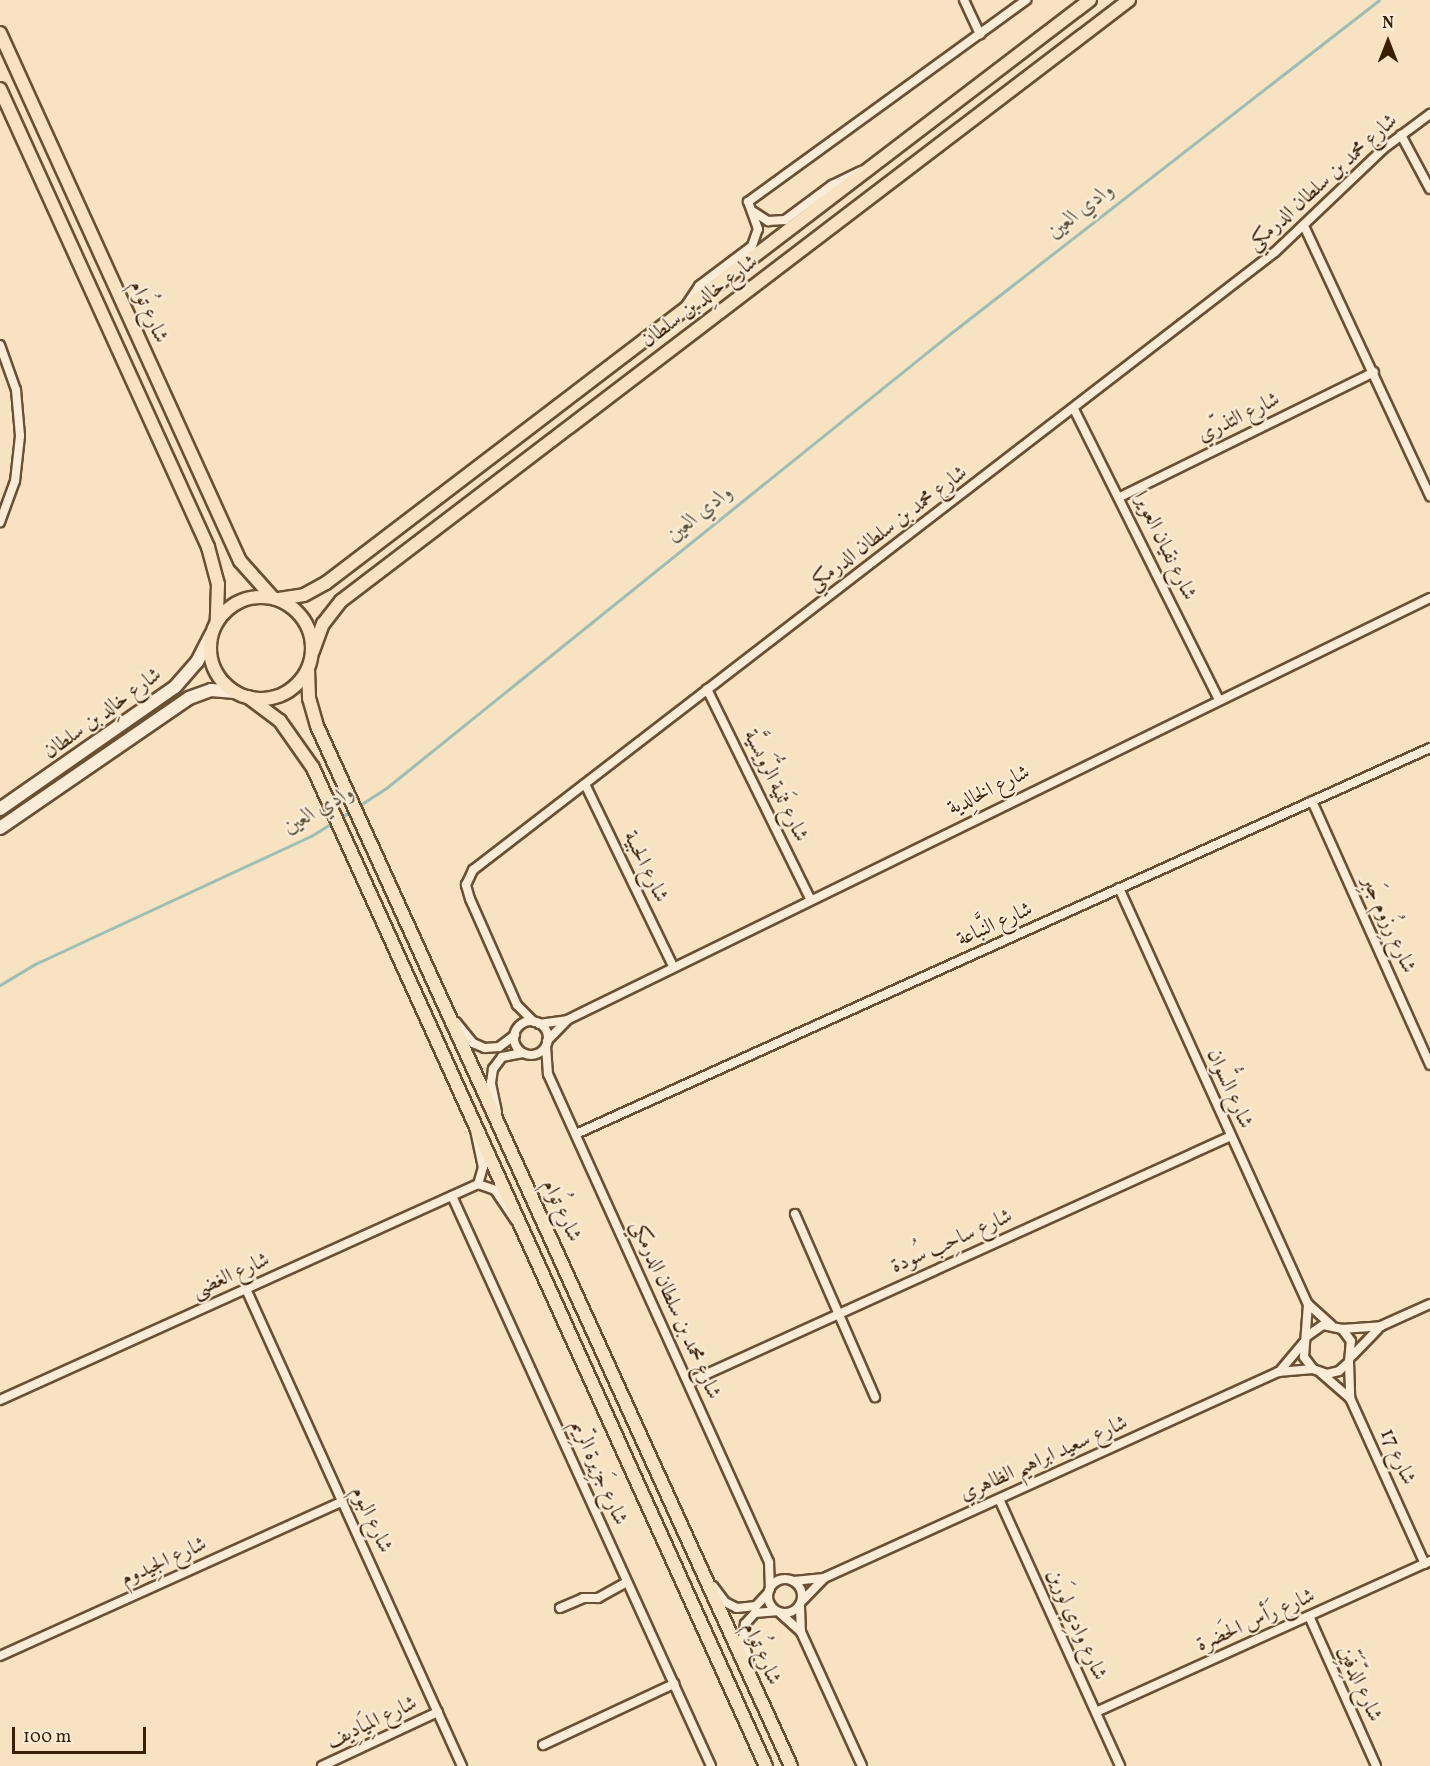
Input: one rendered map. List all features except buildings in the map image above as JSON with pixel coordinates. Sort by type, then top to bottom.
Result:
[{"type":"main road","name":"شارع خالِد بن سلطان","points":[[276,598],[304,595],[326,583],[1090,0]]},
{"type":"main road","name":"شارع خالِد بن سلطان","points":[[313,651],[323,624],[341,601],[1129,0]]},
{"type":"main road","name":"شارع تُوام","points":[[0,33],[235,550],[247,571],[276,598]]},
{"type":"main road","name":"شارع تُوام","points":[[0,89],[208,548],[218,584],[217,621]]},
{"type":"main road","points":[[276,598],[304,619],[313,651],[308,669],[301,681],[277,697],[248,697],[224,684],[211,660],[211,634],[217,621],[241,601],[276,598]]},
{"type":"main road","name":"شارع تُوام","points":[[308,669],[312,712],[333,760],[791,1766]]},
{"type":"main road","name":"شارع تُوام","points":[[248,697],[280,721],[313,768],[766,1766]]},
{"type":"street","points":[[964,0],[980,34]]},
{"type":"street","points":[[683,310],[699,286],[752,246],[758,229],[748,202],[1026,0]]},
{"type":"street","name":"شارع محمد بن سلطان الدرمكي","points":[[537,1023],[517,1005],[470,899],[467,880],[476,867],[1074,409],[1305,228],[1401,135],[1430,114]]},
{"type":"street","points":[[1401,135],[1430,189]]},
{"type":"street","points":[[753,212],[768,221],[785,220],[841,180],[870,168]]},
{"type":"street","points":[[1305,228],[1430,496]]},
{"type":"street","points":[[0,345],[16,390],[20,436],[15,482],[0,522]]},
{"type":"street","name":"شارع التذرّي","points":[[1120,496],[1374,372]]},
{"type":"street","name":"شارع نقيان العويرا","points":[[1074,409],[1120,496],[1220,700]]},
{"type":"street","name":"شارع الخالِدية","points":[[537,1023],[567,1020],[810,898],[1430,598]]},
{"type":"street","name":"شارع خالِد بن سلطان","points":[[0,810],[175,687],[197,662],[211,634]]},
{"type":"street","name":"شارع ثَنية الرُّوَيسيَّة","points":[[707,689],[810,898]]},
{"type":"street","name":"شارع خالِد بن سلطان","points":[[0,828],[189,698],[211,690],[235,692]]},
{"type":"street","name":"شارع النَّباعة","points":[[576,1134],[1430,748]]},
{"type":"street","name":"شارع الحبية","points":[[585,784],[673,966]]},
{"type":"street","name":"شارع رِزُوم جَبِر","points":[[1312,801],[1430,1065]]},
{"type":"street","name":"شارع السُّوان","points":[[1119,888],[1308,1304],[1331,1324]]},
{"type":"street","name":"شارع محمد بن سلطان الدرمكي","points":[[516,1032],[517,1005]]},
{"type":"street","points":[[448,1011],[479,1046],[499,1047],[516,1032],[537,1023],[547,1043],[536,1054],[502,1058],[493,1068],[492,1090],[501,1127]]},
{"type":"street","name":"شارع الخالِدية","points":[[547,1043],[567,1020]]},
{"type":"street","points":[[516,1032],[515,1043],[525,1054]]},
{"type":"street","name":"شارع محمد بن سلطان الدرمكي","points":[[547,1043],[548,1074],[769,1562],[769,1591]]},
{"type":"street","name":"شارع محمد بن سلطان الدرمكي","points":[[525,1054],[548,1074]]},
{"type":"street","points":[[474,1124],[483,1167],[478,1184],[495,1190],[519,1224]]},
{"type":"street","name":"شارع ساحِب سُودة","points":[[688,1382],[1231,1136]]},
{"type":"street","name":"شارع الغضى","points":[[0,1400],[478,1184]]},
{"type":"street","name":"شارع جَزِيرة الرِّيم","points":[[452,1196],[711,1766]]},
{"type":"street","points":[[795,1214],[875,1397]]},
{"type":"street","name":"شارع البوم","points":[[246,1289],[462,1766]]},
{"type":"street","name":"شارع السُّوان","points":[[1305,1339],[1308,1304]]},
{"type":"street","points":[[1342,1329],[1381,1326],[1430,1304]]},
{"type":"street","points":[[1350,1359],[1351,1341],[1342,1329],[1331,1324],[1317,1327],[1305,1339],[1304,1357],[1317,1371],[1333,1373],[1350,1359],[1381,1326]]},
{"type":"street","name":"شارع سعيد ابراهيم الظاهري","points":[[1278,1372],[1305,1339]]},
{"type":"street","name":"شارع 17","points":[[1350,1359],[1350,1398],[1427,1563]]},
{"type":"street","name":"شارع سعيد ابراهيم الظاهري","points":[[793,1581],[824,1578],[1278,1372],[1317,1371]]},
{"type":"street","name":"شارع 17","points":[[1317,1371],[1350,1398]]},
{"type":"street","name":"شارع وادِي لورَين","points":[[999,1499],[1120,1766]]},
{"type":"street","name":"شارع الجِيدوم","points":[[0,1656],[343,1501]]},
{"type":"street","name":"شارع محمد بن سلطان الدرمكي","points":[[769,1562],[793,1581]]},
{"type":"street","name":"شارع رَأس الحَضرة","points":[[1096,1712],[1427,1563]]},
{"type":"street","points":[[704,1575],[725,1602],[737,1608],[756,1605],[777,1581],[793,1581],[801,1589],[801,1632]]},
{"type":"street","name":"شارع سعيد ابراهيم الظاهري","points":[[801,1603],[824,1578]]},
{"type":"street","points":[[560,1608],[583,1598],[598,1598],[627,1582]]},
{"type":"street","points":[[769,1591],[770,1604],[801,1632],[862,1766]]},
{"type":"street","points":[[755,1687],[743,1630],[755,1613],[791,1613],[801,1603]]},
{"type":"street","name":"شارع الدِّفَيِّن","points":[[1309,1616],[1376,1766]]},
{"type":"street","points":[[543,1745],[674,1684]]},
{"type":"street","name":"شارع المِيَادِيف","points":[[322,1766],[438,1712]]},
{"type":"waterway","name":"وادي العين","points":[[357,807],[385,789],[951,333],[1379,0]]},
{"type":"waterway","name":"وادي العين","points":[[339,819],[351,811]]},
{"type":"waterway","name":"وادي العين","points":[[0,985],[35,964],[311,836],[333,822]]}]
